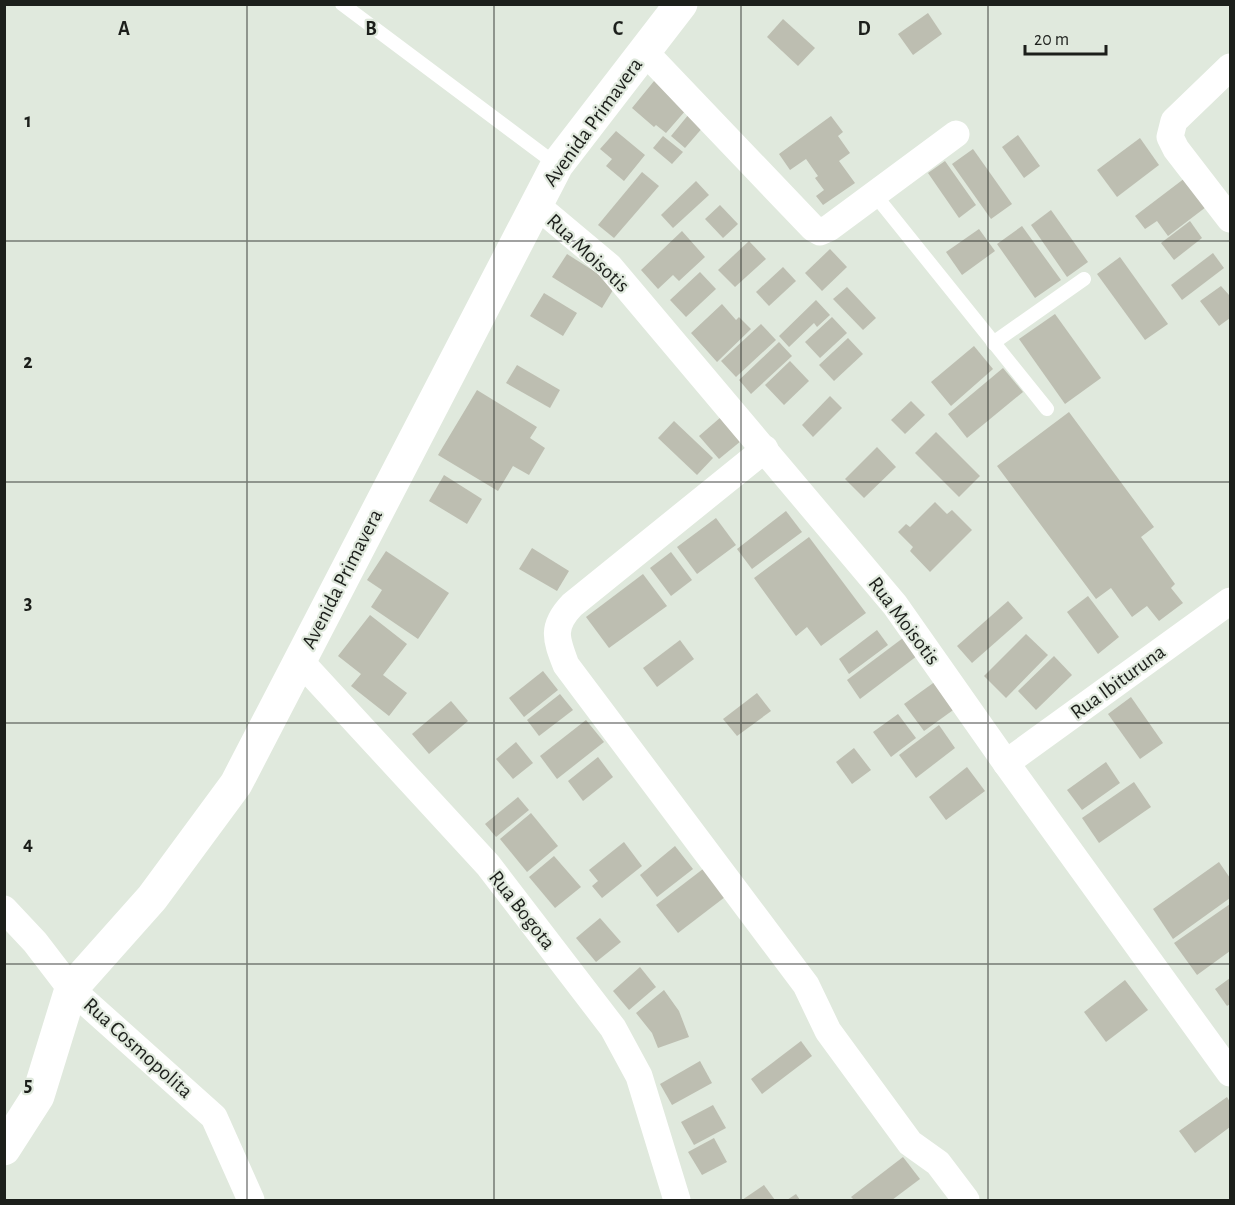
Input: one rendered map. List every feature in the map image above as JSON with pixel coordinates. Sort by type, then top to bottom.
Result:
[{"type":"street","name":"Avenida Primavera","points":[[4,1149],[38,1096],[71,989],[152,898],[236,784],[557,165],[681,4]]},
{"type":"street","points":[[644,51],[820,232],[830,228],[956,134]]},
{"type":"street","points":[[1230,67],[1174,121],[1170,136],[1176,149],[1230,219]]},
{"type":"street","name":"Rua Moisotis","points":[[535,204],[609,266],[895,605],[1006,764],[1230,1073]]},
{"type":"street","points":[[765,449],[572,605],[562,615],[556,628],[558,645],[566,665],[806,986],[828,1031],[910,1143],[938,1163],[966,1200]]},
{"type":"street","name":"Rua Ibituruna","points":[[1006,764],[1226,612]]},
{"type":"street","name":"Rua Bogota","points":[[300,661],[488,865],[613,1028],[639,1076],[677,1200]]},
{"type":"street","name":"Rua Cosmopolita","points":[[4,909],[35,942],[71,989],[214,1117],[251,1200]]},
{"type":"lane","points":[[342,4],[557,165]]},
{"type":"lane","points":[[875,195],[1047,409]]},
{"type":"lane","points":[[993,343],[1084,279]]},
{"type":"building","points":[[928,13],[942,34],[913,55],[898,34]]},
{"type":"building","points":[[783,19],[815,48],[798,66],[767,37]]},
{"type":"building","points":[[659,75],[686,110],[666,133],[656,125],[654,127],[632,108]]},
{"type":"building","points":[[689,114],[704,126],[685,148],[671,136]]},
{"type":"building","points":[[831,116],[843,132],[838,136],[850,153],[839,161],[855,183],[823,205],[816,196],[824,190],[815,178],[818,176],[806,159],[790,170],[779,154]]},
{"type":"building","points":[[616,131],[645,155],[624,181],[606,166],[612,159],[600,149]]},
{"type":"building","points":[[1018,135],[1040,166],[1024,178],[1002,147]]},
{"type":"building","points":[[663,136],[683,152],[672,164],[653,148]]},
{"type":"building","points":[[1140,138],[1159,165],[1117,197],[1097,170]]},
{"type":"building","points":[[973,149],[1012,204],[991,219],[952,164]]},
{"type":"building","points":[[945,161],[976,205],[959,218],[928,173]]},
{"type":"building","points":[[642,172],[659,186],[614,238],[598,225]]},
{"type":"building","points":[[1185,178],[1206,207],[1168,236],[1157,221],[1145,229],[1135,216]]},
{"type":"building","points":[[696,181],[709,195],[673,228],[661,215]]},
{"type":"building","points":[[720,205],[738,224],[723,238],[705,219]]},
{"type":"building","points":[[1051,210],[1088,262],[1067,277],[1031,225]]},
{"type":"building","points":[[1190,221],[1202,238],[1174,260],[1161,243]]},
{"type":"building","points":[[1022,226],[1061,280],[1035,298],[997,244]]},
{"type":"building","points":[[979,229],[995,251],[962,275],[946,252]]},
{"type":"building","points":[[682,231],[705,257],[679,281],[673,275],[658,289],[641,270]]},
{"type":"building","points":[[749,241],[766,259],[735,287],[718,270]]},
{"type":"building","points":[[830,249],[847,267],[822,291],[805,273]]},
{"type":"building","points":[[1213,253],[1224,268],[1182,300],[1171,285]]},
{"type":"building","points":[[567,254],[616,285],[602,308],[552,277]]},
{"type":"building","points":[[1120,257],[1168,324],[1145,340],[1097,274]]},
{"type":"building","points":[[783,267],[796,281],[769,306],[756,292]]},
{"type":"building","points":[[700,272],[716,289],[686,317],[670,300]]},
{"type":"building","points":[[1221,286],[1229,295],[1230,293],[1230,318],[1219,326],[1200,301]]},
{"type":"building","points":[[847,287],[876,318],[863,330],[833,299]]},
{"type":"building","points":[[544,293],[577,313],[563,336],[530,316]]},
{"type":"building","points":[[816,300],[830,315],[817,327],[814,323],[789,347],[779,336]]},
{"type":"building","points":[[722,304],[736,320],[739,317],[751,329],[717,362],[691,333]]},
{"type":"building","points":[[1055,314],[1101,378],[1065,404],[1019,339]]},
{"type":"building","points":[[832,317],[847,333],[820,358],[805,342]]},
{"type":"building","points":[[761,324],[776,340],[736,377],[721,361]]},
{"type":"building","points":[[848,338],[863,354],[834,381],[819,365]]},
{"type":"building","points":[[779,342],[792,356],[751,394],[739,380]]},
{"type":"building","points":[[974,346],[993,369],[951,406],[931,382]]},
{"type":"building","points":[[790,361],[809,381],[784,405],[765,385]]},
{"type":"building","points":[[517,365],[560,390],[550,408],[506,383]]},
{"type":"building","points":[[1003,368],[1023,392],[967,438],[948,414]]},
{"type":"building","points":[[477,390],[537,427],[530,438],[545,448],[529,475],[513,466],[498,491],[438,455]]},
{"type":"building","points":[[830,396],[842,408],[813,437],[802,425]]},
{"type":"building","points":[[911,401],[925,415],[905,434],[891,420]]},
{"type":"building","points":[[1069,412],[1154,527],[1141,537],[1175,584],[1171,588],[1183,603],[1159,621],[1147,606],[1132,617],[1111,588],[1096,599],[997,466]]},
{"type":"building","points":[[721,417],[741,441],[719,459],[699,436]]},
{"type":"building","points":[[674,421],[713,458],[697,475],[658,438]]},
{"type":"building","points":[[936,432],[980,476],[959,497],[915,453]]},
{"type":"building","points":[[877,447],[896,467],[864,498],[845,479]]},
{"type":"building","points":[[444,475],[482,499],[467,524],[429,501]]},
{"type":"building","points":[[935,502],[947,514],[952,510],[972,530],[930,572],[910,551],[913,547],[898,532],[906,524],[910,527]]},
{"type":"building","points":[[786,511],[802,532],[752,569],[737,549]]},
{"type":"building","points":[[716,518],[736,545],[697,574],[677,547]]},
{"type":"building","points":[[809,537],[866,613],[821,646],[807,627],[796,636],[754,578]]},
{"type":"building","points":[[532,548],[569,571],[557,591],[519,569]]},
{"type":"building","points":[[386,551],[449,593],[418,639],[371,607],[382,590],[367,580]]},
{"type":"building","points":[[671,552],[692,580],[671,596],[650,568]]},
{"type":"building","points":[[643,574],[667,606],[609,648],[586,617]]},
{"type":"building","points":[[1088,596],[1119,637],[1098,654],[1067,612]]},
{"type":"building","points":[[1008,601],[1023,618],[972,663],[957,646]]},
{"type":"building","points":[[370,615],[407,644],[383,675],[407,693],[389,716],[351,686],[361,674],[338,656]]},
{"type":"building","points":[[877,630],[888,645],[849,674],[839,659]]},
{"type":"building","points":[[1026,634],[1048,655],[1006,698],[984,676]]},
{"type":"building","points":[[903,638],[917,656],[860,699],[847,680]]},
{"type":"building","points":[[680,640],[694,659],[657,687],[643,668]]},
{"type":"building","points":[[1054,656],[1072,675],[1036,710],[1018,691]]},
{"type":"building","points":[[543,671],[558,690],[524,717],[509,698]]},
{"type":"building","points":[[936,681],[956,708],[924,731],[904,704]]},
{"type":"building","points":[[757,693],[771,711],[737,736],[723,719]]},
{"type":"building","points":[[560,694],[573,710],[539,736],[527,720]]},
{"type":"building","points":[[1131,697],[1163,743],[1140,759],[1108,714]]},
{"type":"building","points":[[451,701],[468,721],[429,754],[412,734]]},
{"type":"building","points":[[898,714],[916,738],[891,757],[873,732]]},
{"type":"building","points":[[586,720],[604,742],[557,779],[540,756]]},
{"type":"building","points":[[939,725],[955,748],[916,778],[899,755]]},
{"type":"building","points":[[516,742],[533,763],[513,779],[496,759]]},
{"type":"building","points":[[854,748],[871,770],[852,784],[836,762]]},
{"type":"building","points":[[598,757],[613,777],[583,801],[568,781]]},
{"type":"building","points":[[1106,762],[1120,783],[1082,810],[1067,790]]},
{"type":"building","points":[[967,767],[985,791],[946,820],[929,797]]},
{"type":"building","points":[[1134,782],[1151,807],[1099,843],[1082,818]]},
{"type":"building","points":[[518,797],[529,810],[496,837],[485,824]]},
{"type":"building","points":[[531,813],[558,846],[527,872],[500,839]]},
{"type":"building","points":[[624,842],[642,866],[602,898],[592,886],[598,881],[589,870]]},
{"type":"building","points":[[675,846],[693,869],[657,897],[640,875]]},
{"type":"building","points":[[554,856],[581,887],[555,908],[529,877]]},
{"type":"building","points":[[1219,862],[1230,878],[1230,898],[1173,939],[1153,909]]},
{"type":"building","points":[[703,869],[725,897],[678,933],[656,905]]},
{"type":"building","points":[[1230,904],[1230,951],[1197,975],[1174,943]]},
{"type":"building","points":[[600,918],[621,942],[596,962],[576,938]]},
{"type":"building","points":[[640,967],[656,987],[629,1010],[613,991]]},
{"type":"building","points":[[1230,978],[1230,1004],[1227,1006],[1215,989]]},
{"type":"building","points":[[1125,980],[1148,1010],[1106,1042],[1084,1012]]},
{"type":"building","points":[[664,990],[679,1011],[689,1037],[658,1048],[652,1033],[636,1013]]},
{"type":"building","points":[[801,1041],[812,1056],[762,1094],[751,1079]]},
{"type":"building","points":[[700,1061],[712,1083],[672,1105],[660,1084]]},
{"type":"building","points":[[1227,1097],[1230,1102],[1230,1127],[1195,1153],[1179,1131]]},
{"type":"building","points":[[713,1105],[726,1128],[694,1145],[681,1122]]},
{"type":"building","points":[[714,1138],[727,1162],[702,1175],[688,1152]]},
{"type":"building","points":[[903,1157],[920,1179],[892,1200],[854,1200],[851,1197]]},
{"type":"building","points":[[764,1185],[775,1200],[742,1200]]},
{"type":"building","points":[[796,1194],[800,1200],[787,1200]]}]
